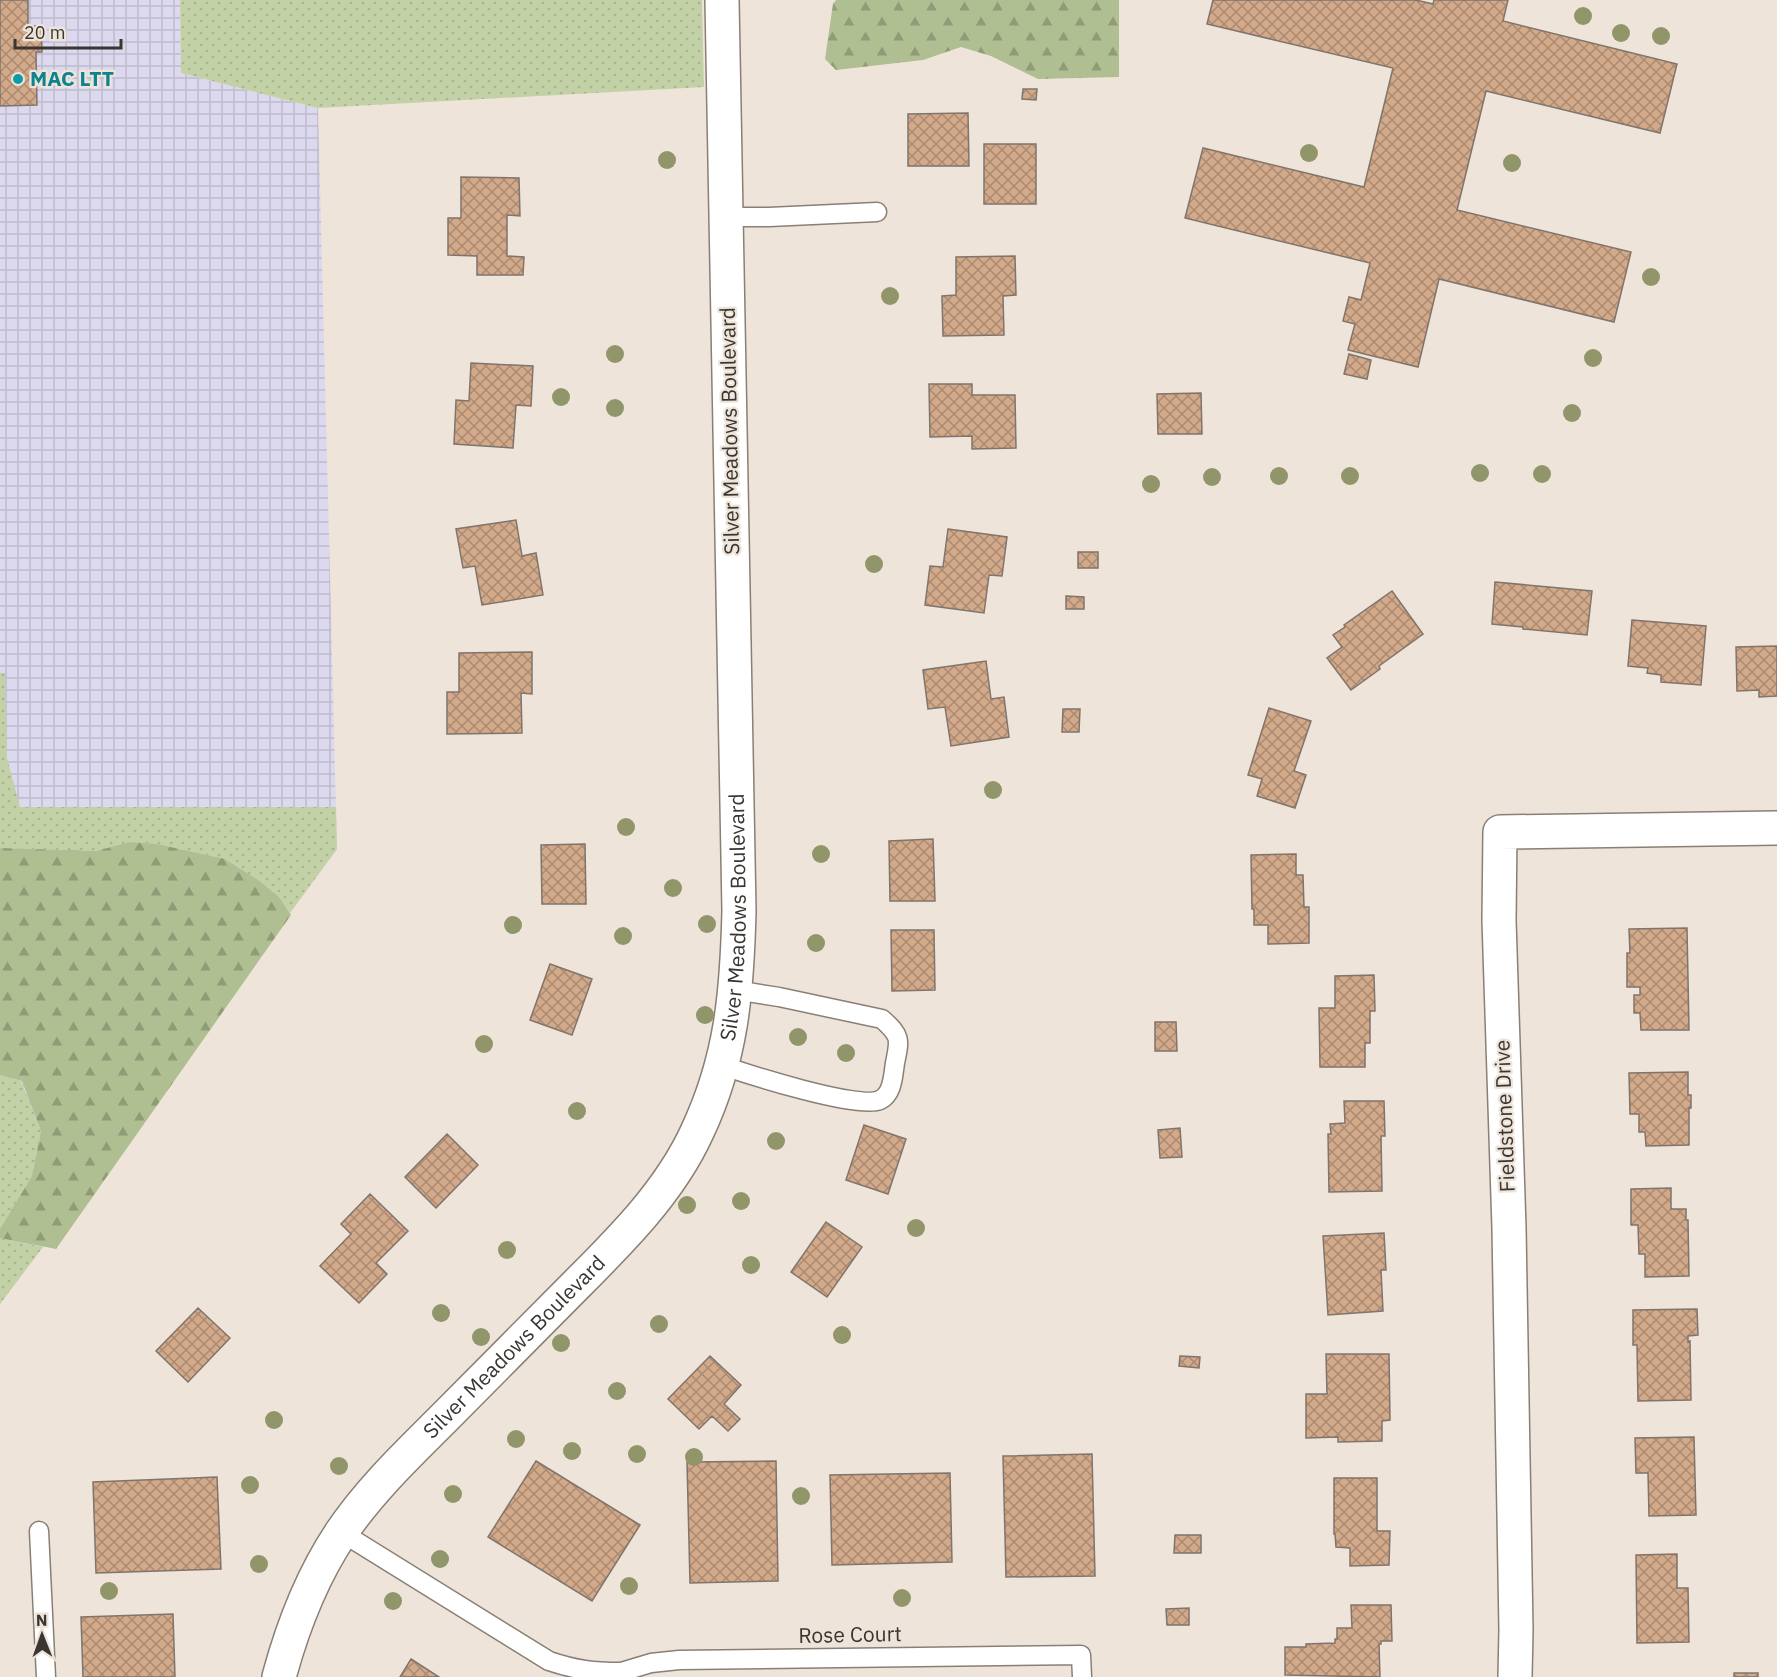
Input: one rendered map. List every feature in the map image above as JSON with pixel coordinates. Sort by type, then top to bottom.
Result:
[{"type":"street","name":"Silver Meadows Boulevard","points":[[279,1677],[300,1609],[342,1532],[375,1489],[603,1258],[641,1215],[676,1171],[697,1133],[721,1065],[733,1013],[739,911],[722,0]]},
{"type":"street","name":"Fieldstone Drive","points":[[1515,1677],[1516,1607],[1509,1228],[1499,920],[1500,832],[1777,828]]},
{"type":"lane","points":[[726,217],[877,212]]},
{"type":"lane","points":[[721,1065],[763,1080],[863,1102],[880,1100],[890,1090],[899,1041],[893,1029],[882,1019],[735,990]]},
{"type":"lane","points":[[39,1531],[46,1677]]},
{"type":"lane","name":"Rose Court","points":[[342,1532],[549,1661],[572,1669],[621,1674],[651,1663],[679,1660],[1081,1655],[1082,1677]]},
{"type":"shaded area","points":[[0,0],[180,0],[181,73],[318,108],[337,849],[0,1304]]},
{"type":"green space","points":[[180,0],[702,0],[704,87],[318,108],[181,73]]},
{"type":"green space","points":[[836,0],[1119,0],[1119,77],[1038,79],[991,56],[961,47],[923,60],[836,70],[825,59],[833,4]]},
{"type":"green space","points":[[0,673],[5,673],[7,758],[20,807],[336,807],[337,849],[290,913],[279,897],[261,882],[225,859],[157,844],[130,842],[96,851],[0,848]]},
{"type":"green space","points":[[130,842],[157,844],[225,859],[261,882],[279,897],[291,915],[56,1249],[0,1238],[0,1229],[32,1176],[41,1131],[22,1081],[0,1075],[0,848],[96,851]]},
{"type":"green space","points":[[0,1075],[21,1081],[41,1131],[32,1176],[0,1229]]},
{"type":"green space","points":[[0,1238],[43,1247],[0,1304]]},
{"type":"building","name":"MAC LTT","points":[[0,0],[28,0],[28,26],[41,26],[42,52],[36,52],[37,105],[0,106]]},
{"type":"building","points":[[1213,0],[1416,0],[1433,4],[1434,0],[1508,0],[1503,21],[1677,64],[1660,133],[1486,91],[1457,210],[1631,252],[1614,322],[1439,279],[1418,367],[1348,350],[1355,324],[1343,321],[1349,297],[1361,300],[1370,263],[1185,218],[1203,148],[1364,187],[1393,68],[1207,24]]},
{"type":"building","points":[[1023,89],[1037,89],[1036,100],[1022,99]]},
{"type":"building","points":[[968,113],[969,166],[908,166],[908,114]]},
{"type":"building","points":[[984,144],[1036,144],[1036,204],[984,204]]},
{"type":"building","points":[[461,177],[519,178],[520,216],[507,215],[507,256],[524,257],[523,275],[477,275],[477,256],[448,255],[448,218],[461,218]]},
{"type":"building","points":[[1015,256],[1016,295],[1003,296],[1004,335],[943,336],[942,296],[956,295],[956,257]]},
{"type":"building","points":[[1349,354],[1371,360],[1367,379],[1344,374]]},
{"type":"building","points":[[471,363],[533,366],[531,406],[516,405],[513,448],[454,444],[456,400],[469,401]]},
{"type":"building","points":[[929,384],[972,384],[972,395],[1015,395],[1016,448],[972,449],[972,436],[930,437]]},
{"type":"building","points":[[1201,393],[1202,434],[1158,434],[1157,394]]},
{"type":"building","points":[[516,520],[522,556],[536,553],[543,595],[482,605],[475,566],[463,568],[456,529]]},
{"type":"building","points":[[948,529],[1007,537],[1002,576],[989,575],[984,613],[925,605],[930,566],[943,567]]},
{"type":"building","points":[[1078,552],[1098,552],[1098,568],[1078,568]]},
{"type":"building","points":[[1495,582],[1592,591],[1587,635],[1492,624]]},
{"type":"building","points":[[1392,591],[1423,634],[1351,690],[1327,658],[1342,647],[1333,635]]},
{"type":"building","points":[[1066,596],[1084,597],[1084,609],[1066,609]]},
{"type":"building","points":[[1632,620],[1706,626],[1701,685],[1661,682],[1661,675],[1647,673],[1648,668],[1628,666]]},
{"type":"building","points":[[1777,646],[1777,696],[1759,697],[1759,690],[1737,691],[1736,647]]},
{"type":"building","points":[[532,652],[532,694],[521,693],[522,733],[447,734],[447,692],[459,692],[459,653]]},
{"type":"building","points":[[986,661],[991,699],[1004,697],[1009,737],[951,746],[945,707],[928,709],[923,670]]},
{"type":"building","points":[[1269,708],[1311,721],[1294,771],[1306,775],[1295,808],[1257,796],[1262,779],[1248,775]]},
{"type":"building","points":[[1063,709],[1080,709],[1079,732],[1062,732]]},
{"type":"building","points":[[933,839],[935,901],[890,901],[889,841]]},
{"type":"building","points":[[585,844],[586,904],[542,904],[541,845]]},
{"type":"building","points":[[1296,854],[1296,875],[1303,875],[1304,907],[1309,907],[1309,943],[1268,944],[1268,925],[1254,925],[1251,855]]},
{"type":"building","points":[[1687,928],[1689,1030],[1641,1030],[1640,1013],[1634,1013],[1634,995],[1640,995],[1640,987],[1627,987],[1627,953],[1630,953],[1629,929]]},
{"type":"building","points":[[891,930],[934,930],[935,990],[892,991]]},
{"type":"building","points":[[550,964],[592,979],[572,1035],[530,1020]]},
{"type":"building","points":[[1374,975],[1375,1011],[1370,1011],[1370,1043],[1365,1043],[1365,1067],[1320,1067],[1319,1008],[1335,1008],[1335,976]]},
{"type":"building","points":[[1155,1022],[1176,1022],[1177,1051],[1155,1051]]},
{"type":"building","points":[[1688,1072],[1688,1095],[1691,1095],[1689,1145],[1646,1146],[1645,1132],[1639,1132],[1639,1114],[1630,1114],[1629,1073]]},
{"type":"building","points":[[1344,1101],[1384,1101],[1385,1136],[1381,1136],[1382,1191],[1329,1192],[1328,1134],[1331,1134],[1330,1124],[1345,1123]]},
{"type":"building","points":[[864,1125],[906,1139],[888,1194],[846,1180]]},
{"type":"building","points":[[1180,1128],[1182,1157],[1160,1158],[1158,1130]]},
{"type":"building","points":[[447,1134],[478,1165],[436,1208],[405,1177]]},
{"type":"building","points":[[1671,1188],[1671,1209],[1686,1209],[1689,1276],[1645,1277],[1645,1254],[1639,1254],[1638,1225],[1631,1225],[1631,1189]]},
{"type":"building","points":[[370,1194],[408,1231],[376,1263],[387,1274],[359,1303],[320,1266],[351,1234],[341,1224]]},
{"type":"building","points":[[826,1222],[862,1247],[827,1297],[791,1272]]},
{"type":"building","points":[[1384,1233],[1386,1270],[1381,1270],[1383,1311],[1328,1315],[1323,1236]]},
{"type":"building","points":[[198,1308],[230,1338],[188,1382],[156,1351]]},
{"type":"building","points":[[1697,1309],[1698,1335],[1688,1336],[1691,1400],[1638,1401],[1637,1345],[1633,1345],[1633,1310]]},
{"type":"building","points":[[1326,1354],[1389,1354],[1390,1420],[1382,1421],[1382,1441],[1338,1442],[1338,1437],[1306,1438],[1306,1394],[1327,1394]]},
{"type":"building","points":[[710,1356],[741,1385],[724,1404],[740,1419],[728,1431],[712,1416],[699,1429],[668,1399]]},
{"type":"building","points":[[1180,1356],[1200,1357],[1199,1368],[1179,1366]]},
{"type":"building","points":[[1694,1437],[1696,1515],[1649,1516],[1648,1473],[1636,1473],[1635,1438]]},
{"type":"building","points":[[1092,1454],[1095,1576],[1006,1577],[1003,1456]]},
{"type":"building","points":[[536,1461],[640,1525],[592,1601],[488,1537]]},
{"type":"building","points":[[776,1461],[778,1581],[690,1583],[687,1462]]},
{"type":"building","points":[[950,1473],[952,1562],[832,1565],[830,1475]]},
{"type":"building","points":[[217,1477],[221,1569],[96,1573],[93,1482]]},
{"type":"building","points":[[1334,1478],[1377,1478],[1377,1531],[1390,1531],[1389,1565],[1350,1566],[1350,1548],[1336,1547]]},
{"type":"building","points":[[1175,1535],[1201,1535],[1201,1553],[1174,1553]]},
{"type":"building","points":[[1677,1554],[1677,1588],[1688,1588],[1689,1642],[1637,1643],[1636,1555]]},
{"type":"building","points":[[1351,1605],[1391,1605],[1392,1641],[1381,1641],[1379,1644],[1380,1677],[1285,1675],[1285,1647],[1335,1643],[1337,1628],[1352,1628]]},
{"type":"building","points":[[1189,1608],[1189,1625],[1167,1625],[1166,1609]]},
{"type":"building","points":[[173,1614],[175,1677],[83,1677],[81,1617]]},
{"type":"building","points":[[411,1659],[439,1677],[400,1677]]},
{"type":"building","points":[[1734,1673],[1758,1673],[1758,1677],[1734,1677]]},
{"type":"place","name":"MAC LTT","points":[[18,79]]}]
